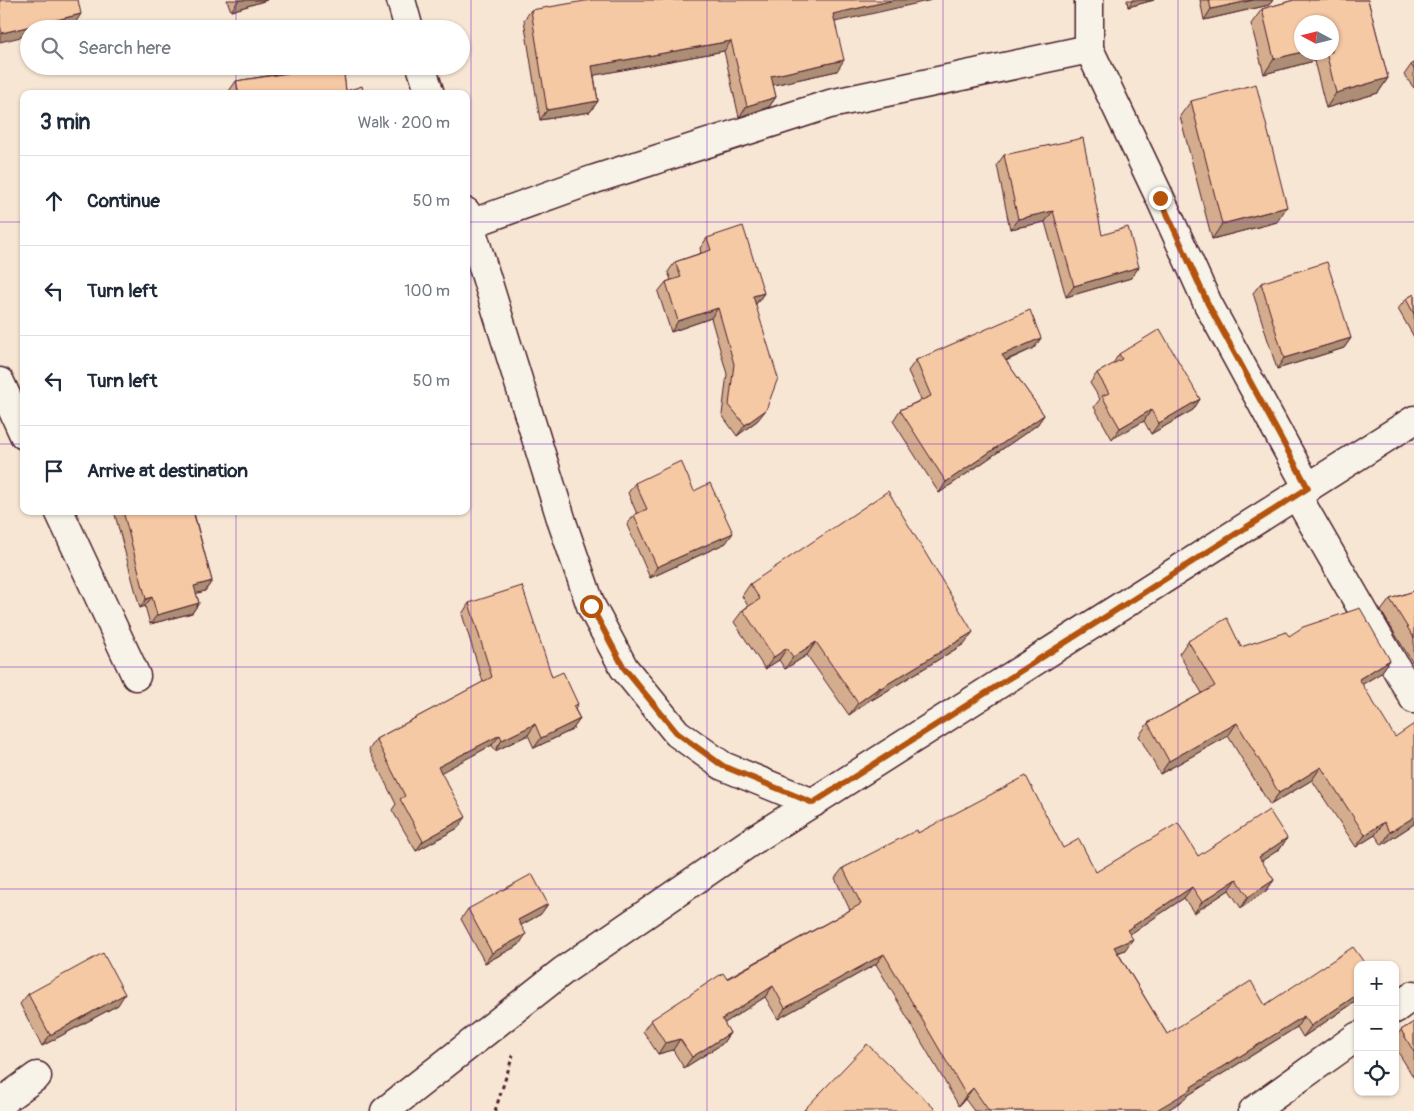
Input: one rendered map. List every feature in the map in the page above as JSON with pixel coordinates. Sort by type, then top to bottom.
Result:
[{"type":"street","points":[[401,0],[407,20]]},
{"type":"street","points":[[1089,0],[1089,49],[1208,304],[1302,492],[1414,699]]},
{"type":"street","points":[[470,217],[830,104],[1089,49]]},
{"type":"street","points":[[424,75],[429,90]]},
{"type":"street","points":[[470,224],[560,515],[591,606],[624,668],[677,733],[723,766],[813,803]]},
{"type":"street","points":[[0,382],[20,426]]},
{"type":"street","points":[[385,1111],[563,972],[749,843],[1414,420]]},
{"type":"street","points":[[61,515],[136,676]]},
{"type":"street","points":[[1399,1006],[1414,995]]},
{"type":"street","points":[[1254,1111],[1354,1039]]},
{"type":"street","points":[[0,1103],[36,1076]]},
{"type":"building","points":[[0,0],[78,0],[81,14],[56,20],[20,20],[20,29],[2,33],[0,25]]},
{"type":"building","points":[[591,0],[894,0],[833,14],[844,60],[771,76],[776,97],[747,106],[731,41],[592,66],[598,101],[547,110],[531,10]]},
{"type":"building","points":[[1209,0],[1253,0],[1211,9]]},
{"type":"building","points":[[1294,0],[1368,0],[1388,78],[1336,93],[1328,60],[1339,60],[1339,15],[1294,15],[1294,54],[1274,59],[1262,9]]},
{"type":"building","points":[[275,75],[344,75],[346,90],[238,90],[236,81]]},
{"type":"building","points":[[1256,84],[1287,207],[1222,224],[1191,101]]},
{"type":"building","points":[[362,86],[363,90],[349,90]]},
{"type":"building","points":[[1083,138],[1102,235],[1128,227],[1139,267],[1074,286],[1053,211],[1018,219],[1004,155]]},
{"type":"building","points":[[743,226],[764,293],[753,296],[778,378],[766,410],[745,425],[729,405],[734,364],[718,308],[678,321],[666,282],[681,277],[675,262],[711,250],[707,238]]},
{"type":"building","points":[[1327,262],[1351,338],[1284,358],[1261,283]]},
{"type":"building","points":[[1414,294],[1414,314],[1406,299]]},
{"type":"building","points":[[1030,310],[1041,338],[1002,355],[1044,415],[946,482],[900,410],[931,396],[916,360]]},
{"type":"building","points":[[1160,329],[1200,399],[1159,423],[1151,410],[1120,428],[1102,396],[1109,393],[1097,373],[1122,359],[1119,354]]},
{"type":"building","points":[[681,461],[694,491],[710,483],[733,533],[657,567],[634,515],[647,509],[635,483]]},
{"type":"building","points":[[888,491],[973,632],[880,687],[858,703],[816,642],[793,657],[787,648],[774,657],[743,610],[760,599],[750,584]]},
{"type":"building","points":[[124,515],[194,515],[212,581],[194,586],[199,603],[157,615],[152,597],[146,599]]},
{"type":"building","points":[[522,586],[552,677],[563,672],[578,704],[573,706],[580,719],[541,738],[535,724],[502,740],[500,735],[438,767],[466,817],[423,841],[400,799],[405,796],[376,739],[492,677],[469,603]]},
{"type":"building","points":[[1414,591],[1414,638],[1390,599]]},
{"type":"building","points":[[1360,608],[1390,660],[1359,679],[1395,737],[1414,724],[1414,817],[1390,832],[1384,822],[1365,835],[1321,767],[1279,793],[1237,723],[1169,761],[1148,723],[1215,686],[1188,641],[1227,618],[1241,647],[1286,632],[1289,636],[1303,627]]},
{"type":"building","points":[[1026,776],[1063,848],[1079,839],[1096,872],[1178,823],[1198,856],[1269,810],[1287,838],[1259,857],[1274,880],[1248,897],[1237,879],[1202,902],[1192,887],[1127,930],[1133,939],[1114,947],[1167,1034],[1251,981],[1265,1005],[1353,947],[1363,961],[1354,961],[1354,997],[1311,1026],[1304,1016],[1155,1111],[989,1111],[973,1088],[966,1095],[884,954],[785,1008],[773,986],[722,1019],[730,1033],[692,1057],[680,1039],[665,1043],[651,1020],[723,973],[727,979],[861,904],[843,868],[917,830],[918,833]]},
{"type":"building","points":[[532,874],[548,904],[518,920],[526,934],[492,953],[468,909]]},
{"type":"building","points":[[103,953],[125,994],[50,1035],[28,994]]},
{"type":"building","points":[[1414,1022],[1414,1052],[1401,1030]]},
{"type":"building","points":[[867,1044],[937,1111],[803,1111]]},
{"type":"route","points":[[591,606],[624,668],[677,733],[723,766],[813,803],[1297,496],[1308,488],[1208,304],[1160,198]]}]
